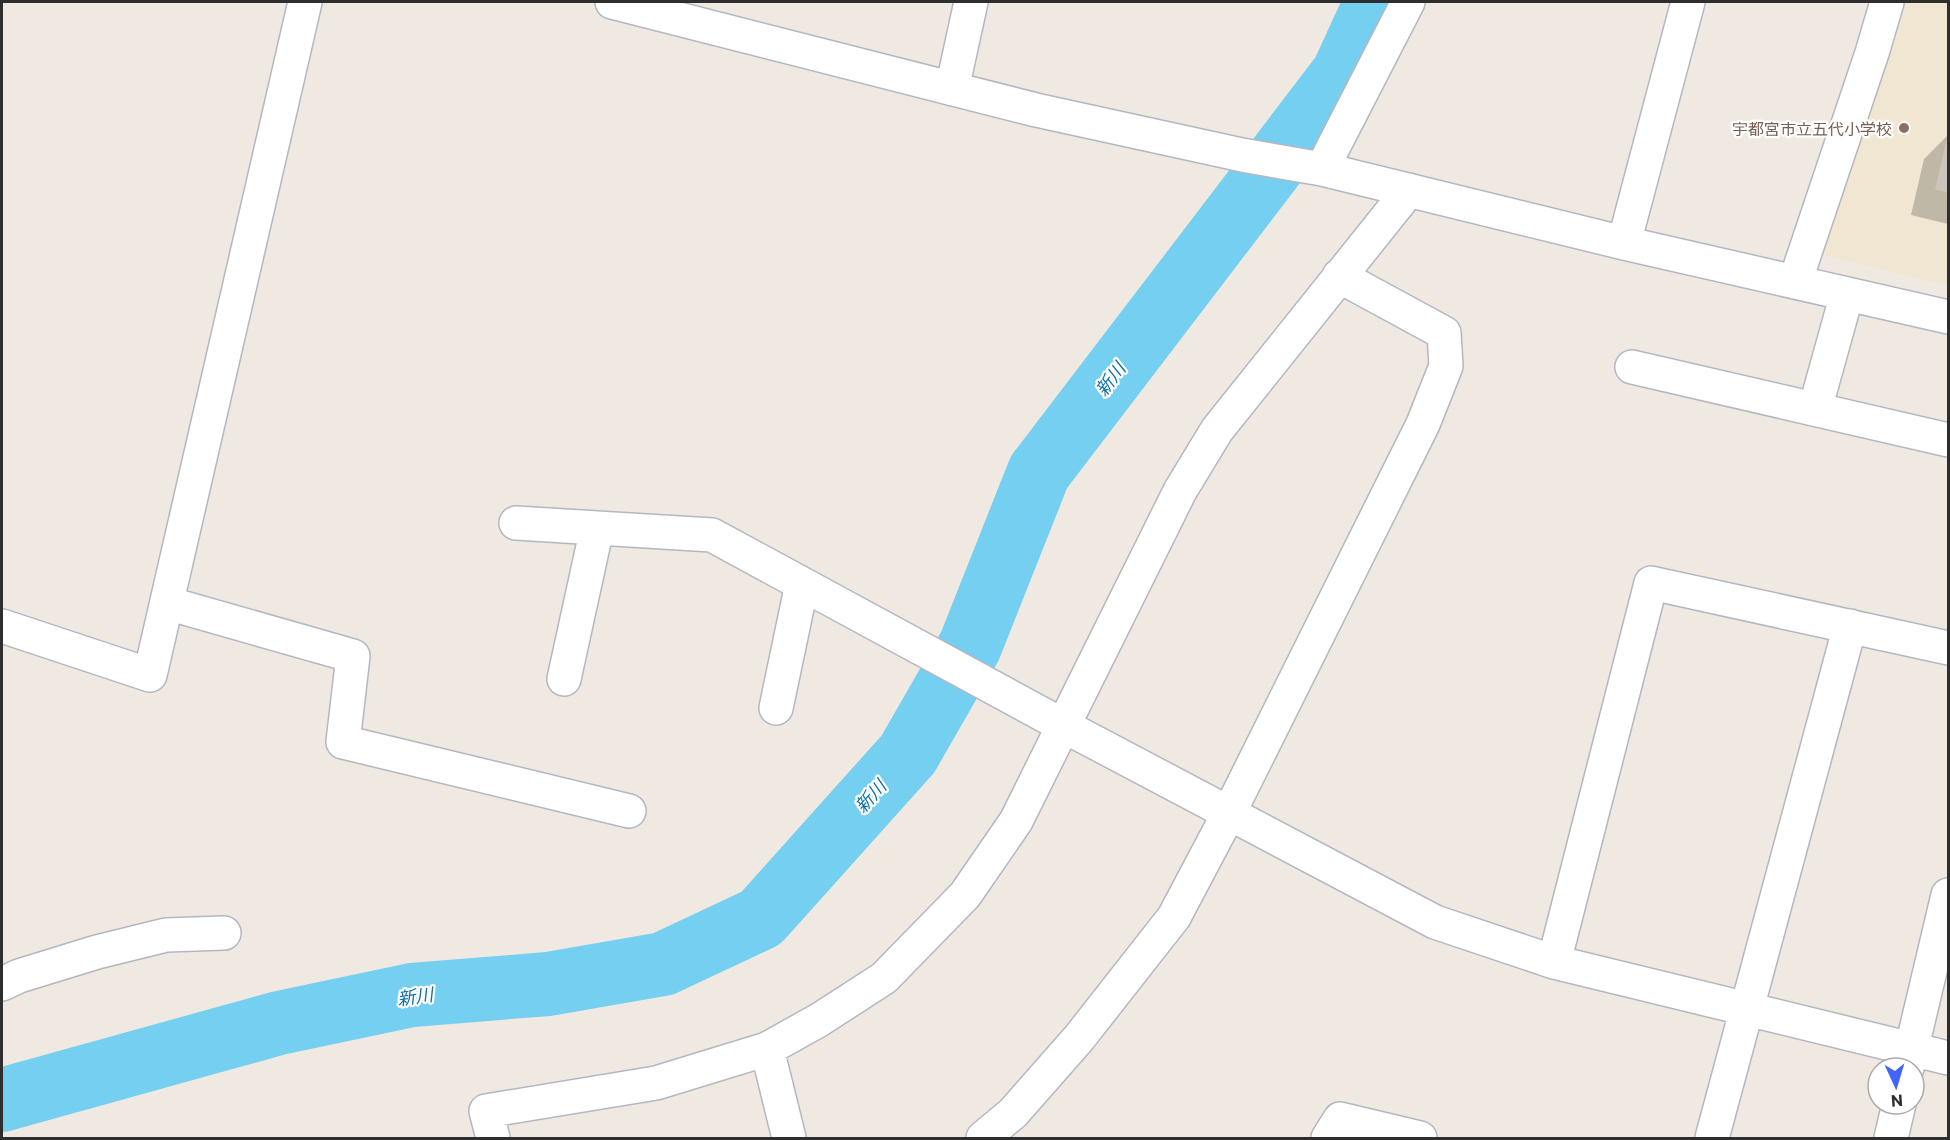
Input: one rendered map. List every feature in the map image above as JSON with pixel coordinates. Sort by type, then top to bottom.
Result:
[{"type":"street","points":[[2,626],[150,675],[305,2]]},
{"type":"street","points":[[612,2],[1036,110],[1308,167],[1624,243],[1948,317]]},
{"type":"street","points":[[952,89],[971,2]]},
{"type":"street","points":[[1308,167],[1408,2]]},
{"type":"street","points":[[1624,243],[1688,2]]},
{"type":"street","points":[[1795,282],[1887,2]]},
{"type":"street","points":[[493,1138],[486,1111],[656,1083],[768,1049],[819,1020],[884,978],[965,895],[1016,821],[1180,491],[1211,440],[1409,190]]},
{"type":"street","points":[[983,1138],[1013,1113],[1079,1038],[1174,917],[1229,813],[1423,424],[1446,366],[1444,333],[1403,313],[1339,276]]},
{"type":"street","points":[[1815,409],[1847,294]]},
{"type":"street","points":[[1632,367],[1948,440]]},
{"type":"street","points":[[516,523],[712,535],[1064,726],[1435,922],[1554,962],[1748,1008],[1904,1056]]},
{"type":"street","points":[[564,679],[597,528]]},
{"type":"street","points":[[1554,962],[1651,583],[1948,648]]},
{"type":"street","points":[[776,708],[802,584]]},
{"type":"street","points":[[167,603],[353,656],[343,742],[629,811]]},
{"type":"street","points":[[1712,1138],[1850,626]]},
{"type":"street","points":[[1910,1056],[1948,895]]},
{"type":"street","points":[[2,984],[19,976],[97,952],[166,935],[224,933]]},
{"type":"street","points":[[768,1049],[789,1138]]},
{"type":"street","points":[[1926,1058],[1948,1058]]},
{"type":"street","points":[[1891,1138],[1896,1116]]},
{"type":"street","points":[[1328,1138],[1340,1119],[1420,1138]]},
{"type":"shaded area","name":"宇都宮市立五代小学校","points":[[1898,2],[1948,2],[1948,285],[1822,255]]},
{"type":"building","points":[[1948,137],[1948,192],[1936,189]]},
{"type":"waterway","name":"新川","points":[[2,1100],[279,1023],[412,995],[548,984],[663,964],[761,918],[908,754],[970,646],[1039,472],[1343,74],[1376,2]]},
{"type":"place","name":"宇都宮市立五代小学校","points":[[1904,128]]}]
